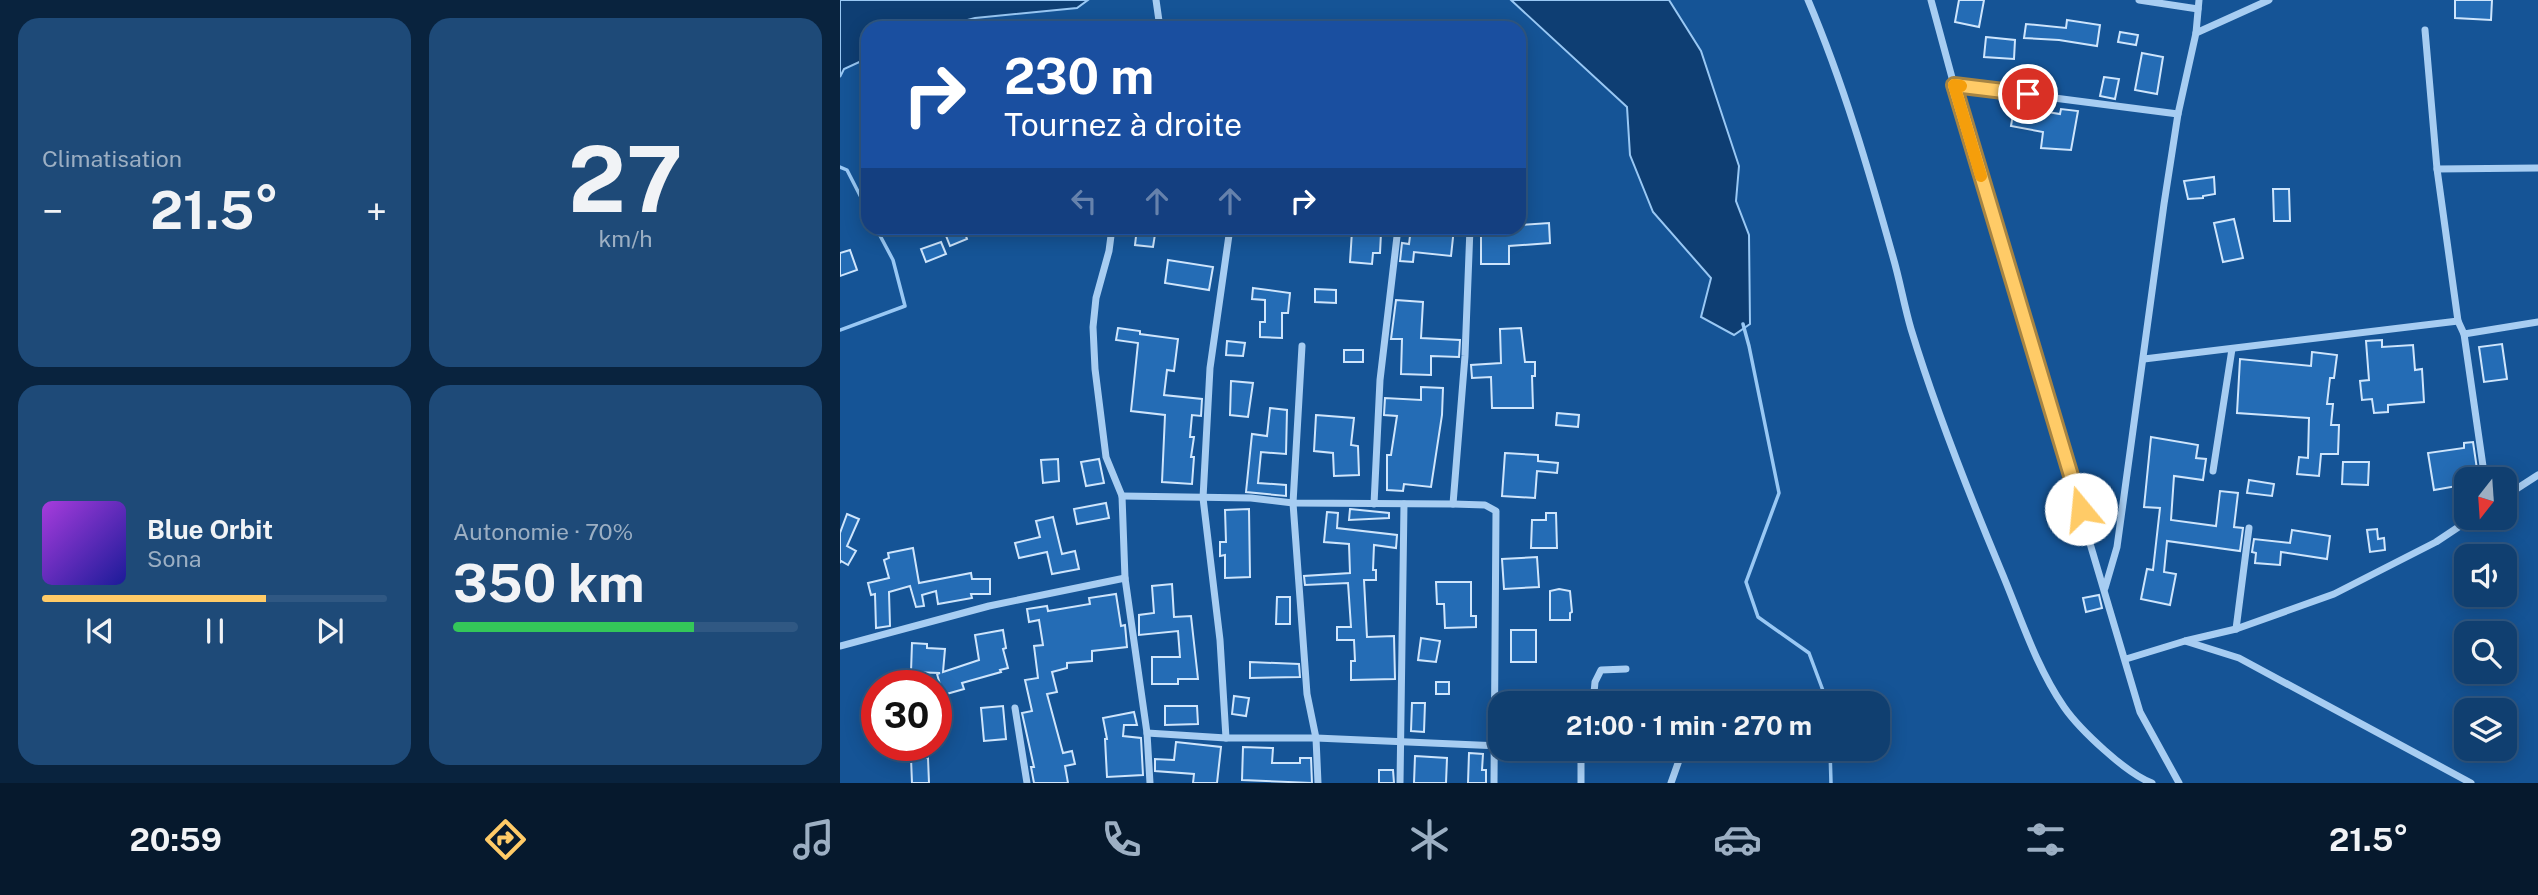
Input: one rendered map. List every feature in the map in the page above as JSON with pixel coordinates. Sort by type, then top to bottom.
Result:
[{"type":"street","points":[[1156,0],[1159,21]]},
{"type":"street","points":[[1808,0],[1853,125],[1911,327],[1956,463],[2039,664],[2066,709],[2110,754],[2141,779],[2152,783]]},
{"type":"street","points":[[1931,0],[2140,712],[2179,783]]},
{"type":"street","points":[[2105,588],[2117,547],[2178,114],[2196,33],[2198,4],[2139,0]]},
{"type":"street","points":[[2196,33],[2269,0]]},
{"type":"street","points":[[2425,30],[2437,169],[2458,321],[2464,334],[2483,467]]},
{"type":"street","points":[[1954,85],[2178,114]]},
{"type":"street","points":[[2437,169],[2538,168]]},
{"type":"street","points":[[1111,235],[1096,298],[1093,327],[1099,410],[1106,457],[1122,496],[1125,578],[1147,733],[1150,783]]},
{"type":"street","points":[[1226,738],[1220,640],[1203,498],[1210,368],[1229,235]]},
{"type":"street","points":[[1374,504],[1380,380],[1397,235]]},
{"type":"street","points":[[1453,504],[1465,356],[1470,235]]},
{"type":"street","points":[[2144,359],[2458,321]]},
{"type":"street","points":[[2464,334],[2538,322]]},
{"type":"street","points":[[1302,346],[1293,503],[1307,694],[1316,738],[1318,783]]},
{"type":"street","points":[[2213,471],[2232,349]]},
{"type":"street","points":[[2517,489],[2538,475]]},
{"type":"street","points":[[1122,496],[1251,498],[1293,503],[1485,505],[1496,511],[1497,691]]},
{"type":"street","points":[[1401,783],[1404,504]]},
{"type":"street","points":[[2236,629],[2249,528]]},
{"type":"street","points":[[2126,659],[2185,640],[2236,629],[2334,594],[2454,530]]},
{"type":"street","points":[[840,646],[989,606],[1125,578]]},
{"type":"street","points":[[2185,640],[2239,658],[2470,783]]},
{"type":"street","points":[[1594,691],[1601,670],[1626,669]]},
{"type":"street","points":[[1015,708],[1027,783]]},
{"type":"street","points":[[1147,733],[1488,746]]},
{"type":"street","points":[[1494,783],[1496,761]]},
{"type":"street","points":[[1581,761],[1581,783]]},
{"type":"street","points":[[1671,783],[1679,761]]},
{"type":"water","points":[[840,0],[1088,0],[1077,8],[964,21],[861,21],[861,61],[844,69],[840,77]]},
{"type":"water","points":[[1511,0],[1669,0],[1701,51],[1739,166],[1736,201],[1749,235],[1750,324],[1734,335],[1701,317],[1711,278],[1653,212],[1630,155],[1627,107]]},
{"type":"building","points":[[1959,0],[1984,0],[1979,27],[1955,22]]},
{"type":"building","points":[[2455,0],[2492,0],[2491,20],[2455,18]]},
{"type":"building","points":[[2067,20],[2100,25],[2097,46],[2024,38],[2026,24],[2066,28]]},
{"type":"building","points":[[2120,32],[2138,35],[2136,45],[2118,42]]},
{"type":"building","points":[[1986,37],[2015,40],[2014,59],[1984,57]]},
{"type":"building","points":[[2142,53],[2163,57],[2157,94],[2135,90]]},
{"type":"building","points":[[2104,77],[2119,79],[2115,99],[2100,96]]},
{"type":"building","points":[[2015,103],[2042,107],[2041,111],[2060,114],[2061,109],[2078,111],[2071,150],[2041,148],[2043,132],[2011,126]]},
{"type":"building","points":[[2214,177],[2215,194],[2188,199],[2184,181]]},
{"type":"building","points":[[2273,189],[2289,189],[2290,221],[2274,221]]},
{"type":"building","points":[[2234,219],[2243,258],[2223,262],[2214,223]]},
{"type":"building","points":[[1549,223],[1550,243],[1509,246],[1509,264],[1481,264],[1481,235],[1526,235],[1526,225]]},
{"type":"building","points":[[946,235],[966,235],[967,239],[950,246]]},
{"type":"building","points":[[1136,235],[1155,235],[1153,247],[1135,245]]},
{"type":"building","points":[[1352,235],[1381,235],[1380,253],[1373,253],[1372,264],[1350,262]]},
{"type":"building","points":[[1410,235],[1453,235],[1451,256],[1414,252],[1413,262],[1400,261],[1402,243],[1409,244]]},
{"type":"building","points":[[941,242],[946,254],[926,262],[921,249]]},
{"type":"building","points":[[850,250],[857,270],[840,276],[840,253]]},
{"type":"building","points":[[1168,260],[1213,267],[1209,290],[1165,283]]},
{"type":"building","points":[[1253,288],[1290,293],[1288,313],[1282,313],[1282,338],[1260,337],[1260,322],[1265,322],[1265,300],[1252,299]]},
{"type":"building","points":[[1315,289],[1336,290],[1336,303],[1315,302]]},
{"type":"building","points":[[1396,300],[1423,302],[1421,338],[1460,340],[1459,357],[1431,356],[1431,375],[1401,374],[1402,339],[1391,339]]},
{"type":"building","points":[[1118,328],[1178,339],[1174,371],[1167,370],[1164,395],[1202,399],[1201,416],[1192,415],[1192,484],[1162,482],[1165,415],[1131,411],[1138,343],[1116,340]]},
{"type":"building","points":[[1521,328],[1525,362],[1535,362],[1535,376],[1532,376],[1533,408],[1492,408],[1491,377],[1472,378],[1471,365],[1501,363],[1500,329]]},
{"type":"building","points":[[2382,340],[2382,347],[2413,345],[2415,370],[2422,369],[2424,402],[2388,405],[2388,412],[2374,413],[2372,399],[2362,400],[2360,381],[2369,380],[2366,341]]},
{"type":"building","points":[[1227,341],[1245,343],[1243,356],[1226,355]]},
{"type":"building","points":[[2502,344],[2507,379],[2484,382],[2479,347]]},
{"type":"building","points":[[1344,350],[1363,350],[1363,362],[1344,362]]},
{"type":"building","points":[[2312,352],[2337,355],[2334,378],[2330,378],[2327,404],[2333,404],[2331,425],[2339,425],[2338,454],[2321,454],[2319,476],[2297,474],[2299,457],[2308,458],[2309,418],[2237,413],[2240,359],[2311,366]]},
{"type":"building","points":[[1231,381],[1253,383],[1248,417],[1230,415]]},
{"type":"building","points":[[1421,387],[1443,388],[1442,415],[1431,487],[1404,484],[1403,491],[1387,490],[1387,455],[1391,455],[1397,416],[1384,415],[1385,398],[1421,400]]},
{"type":"building","points":[[1270,408],[1287,410],[1286,454],[1261,452],[1258,483],[1286,485],[1286,496],[1246,492],[1252,434],[1267,436]]},
{"type":"building","points":[[1557,413],[1579,415],[1578,427],[1556,425]]},
{"type":"building","points":[[1316,415],[1354,418],[1351,445],[1358,446],[1359,475],[1334,476],[1333,453],[1314,451]]},
{"type":"building","points":[[2151,437],[2198,445],[2196,458],[2206,459],[2203,480],[2174,476],[2171,520],[2216,526],[2220,491],[2238,493],[2234,527],[2243,528],[2240,551],[2167,541],[2164,572],[2176,574],[2170,605],[2141,599],[2147,569],[2153,570],[2160,508],[2144,507]]},
{"type":"building","points":[[2473,442],[2477,467],[2454,467],[2454,487],[2434,490],[2428,453],[2464,448],[2464,443]]},
{"type":"building","points":[[1505,453],[1538,455],[1538,461],[1558,463],[1557,473],[1537,471],[1535,498],[1502,496]]},
{"type":"building","points":[[1058,459],[1059,481],[1043,483],[1041,460]]},
{"type":"building","points":[[1099,459],[1104,483],[1086,486],[1081,462]]},
{"type":"building","points":[[2343,462],[2369,462],[2368,485],[2342,484]]},
{"type":"building","points":[[2249,480],[2274,484],[2272,496],[2247,493]]},
{"type":"building","points":[[1106,503],[1109,518],[1077,524],[1074,509]]},
{"type":"building","points":[[1249,509],[1250,577],[1225,578],[1225,555],[1220,556],[1220,542],[1226,542],[1225,510]]},
{"type":"building","points":[[1350,509],[1389,513],[1389,518],[1349,520]]},
{"type":"building","points":[[1327,512],[1338,513],[1337,528],[1397,535],[1396,548],[1374,545],[1373,570],[1376,570],[1376,580],[1364,580],[1367,637],[1394,636],[1395,679],[1351,680],[1351,661],[1355,661],[1354,640],[1337,640],[1337,627],[1351,627],[1348,583],[1305,585],[1304,576],[1350,573],[1349,544],[1324,542]]},
{"type":"building","points":[[1546,513],[1556,513],[1557,548],[1531,548],[1532,520],[1546,520]]},
{"type":"building","points":[[847,514],[859,519],[847,546],[856,551],[848,565],[841,561],[840,563],[840,533]]},
{"type":"building","points":[[1053,517],[1062,554],[1075,551],[1079,569],[1052,574],[1047,552],[1019,558],[1015,543],[1040,537],[1036,521]]},
{"type":"building","points":[[2377,529],[2378,539],[2384,538],[2385,550],[2370,552],[2367,530]]},
{"type":"building","points":[[2292,530],[2330,536],[2327,559],[2281,552],[2280,565],[2255,563],[2256,553],[2252,552],[2254,539],[2290,543]]},
{"type":"building","points":[[913,548],[919,583],[971,573],[972,579],[990,579],[990,594],[971,594],[972,598],[938,604],[936,591],[922,595],[924,606],[916,607],[910,586],[889,592],[890,626],[876,628],[875,594],[871,595],[868,583],[889,578],[884,560],[889,558],[888,553]]},
{"type":"building","points":[[1537,557],[1539,587],[1504,589],[1502,559]]},
{"type":"building","points":[[1436,582],[1471,582],[1471,616],[1476,616],[1476,627],[1445,628],[1444,604],[1437,604]]},
{"type":"building","points":[[1172,584],[1174,617],[1191,616],[1198,679],[1178,679],[1178,684],[1152,684],[1152,657],[1180,657],[1178,631],[1139,635],[1139,615],[1154,613],[1152,586]]},
{"type":"building","points":[[1550,591],[1570,591],[1570,620],[1550,620]]},
{"type":"building","points":[[1116,594],[1121,626],[1125,625],[1127,647],[1092,651],[1092,661],[1067,663],[1067,668],[1052,672],[1057,692],[1047,694],[1063,753],[1072,751],[1075,764],[1065,766],[1068,783],[1034,783],[1031,767],[1034,767],[1022,713],[1032,711],[1025,680],[1038,678],[1034,646],[1043,645],[1039,620],[1029,622],[1027,609],[1047,606],[1048,611],[1090,604],[1089,598]]},
{"type":"building","points":[[2099,595],[2102,608],[2086,612],[2083,598]]},
{"type":"building","points":[[1277,597],[1290,597],[1290,624],[1276,624]]},
{"type":"building","points":[[1003,630],[1006,648],[1003,649],[1008,668],[962,683],[964,689],[952,692],[952,670],[949,670],[979,660],[975,635]]},
{"type":"building","points":[[1511,630],[1536,630],[1536,662],[1511,662]]},
{"type":"building","points":[[1421,638],[1440,641],[1436,662],[1418,660]]},
{"type":"building","points":[[912,643],[927,644],[927,648],[945,649],[943,670],[911,670]]},
{"type":"building","points":[[1250,662],[1299,664],[1300,677],[1250,678]]},
{"type":"building","points":[[1436,682],[1449,682],[1449,694],[1436,694]]},
{"type":"building","points":[[1234,696],[1249,698],[1246,716],[1232,714]]},
{"type":"building","points":[[1412,703],[1425,703],[1424,732],[1411,731]]},
{"type":"building","points":[[1003,706],[1006,739],[984,741],[981,708]]},
{"type":"building","points":[[1165,706],[1197,706],[1198,724],[1165,725]]},
{"type":"building","points":[[1134,712],[1137,725],[1124,725],[1123,736],[1141,738],[1143,775],[1107,777],[1107,739],[1103,718]]},
{"type":"building","points":[[1176,742],[1221,747],[1217,783],[1193,783],[1194,774],[1155,771],[1155,759],[1174,760]]},
{"type":"building","points":[[1243,747],[1273,748],[1272,763],[1300,763],[1300,758],[1311,758],[1312,783],[1242,780]]},
{"type":"building","points":[[1469,753],[1483,754],[1482,770],[1486,770],[1486,783],[1468,783]]},
{"type":"building","points":[[1415,756],[1447,758],[1446,783],[1414,783]]},
{"type":"building","points":[[911,761],[928,761],[929,783],[912,783]]},
{"type":"building","points":[[1379,770],[1393,770],[1394,783],[1379,783]]},
{"type":"waterway","points":[[840,167],[847,170],[861,197]]},
{"type":"waterway","points":[[840,330],[905,306],[893,260],[880,235]]},
{"type":"waterway","points":[[1743,324],[1779,493],[1746,582],[1758,617],[1809,653],[1823,691]]},
{"type":"waterway","points":[[1830,761],[1831,783]]},
{"type":"slow traffic","points":[[1961,86],[1954,85],[1981,176]]},
{"type":"route","points":[[2028,94],[1954,85],[2081,509]]}]
